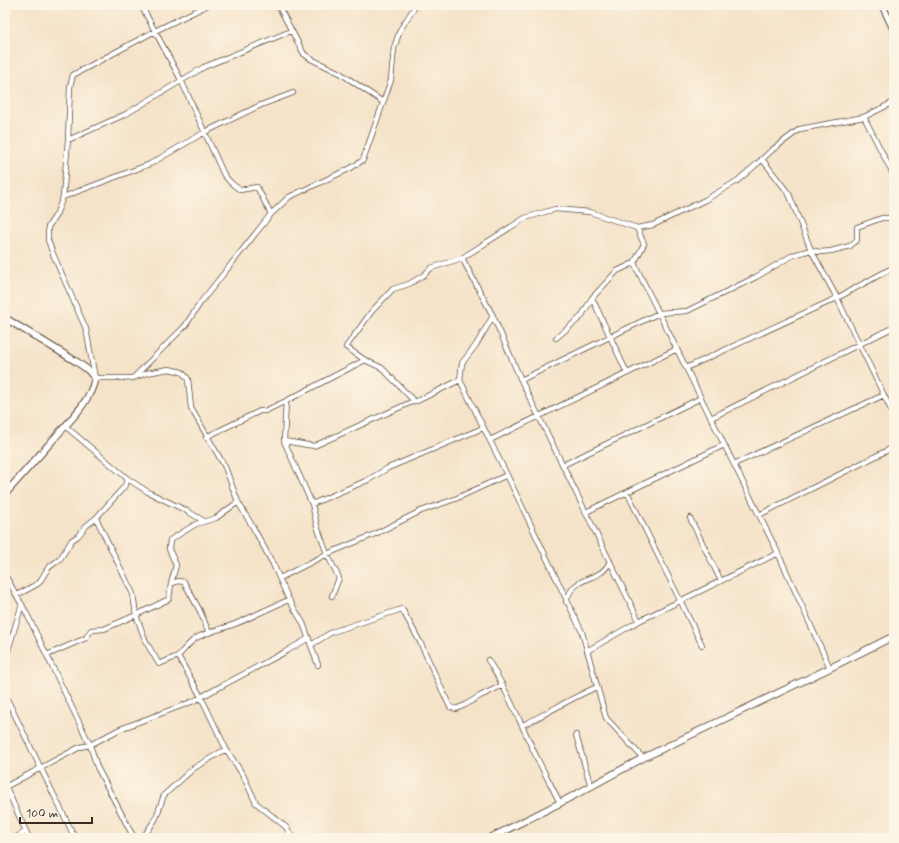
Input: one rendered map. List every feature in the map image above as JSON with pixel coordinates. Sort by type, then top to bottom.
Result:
[{"type":"street","points":[[141,5],[167,51],[224,175],[240,190],[257,187],[271,214]]},
{"type":"street","points":[[5,494],[65,426],[89,395],[93,388],[95,378],[86,329],[48,240],[48,227],[56,215],[63,197],[68,140],[70,87],[73,75],[155,31],[208,5]]},
{"type":"street","points":[[278,5],[304,54],[340,73],[383,102]]},
{"type":"street","points":[[133,378],[185,326],[201,302],[271,214],[289,197],[351,168],[363,160],[391,80],[394,48],[400,30],[416,5]]},
{"type":"street","points":[[882,5],[894,30]]},
{"type":"street","points":[[68,140],[126,114],[204,67],[291,31]]},
{"type":"street","points":[[63,197],[150,164],[204,132],[261,105],[293,93]]},
{"type":"street","points":[[414,401],[382,368],[365,360],[346,347],[372,311],[393,288],[409,284],[424,275],[431,268],[462,258],[525,218],[555,209],[590,212],[637,228],[653,226],[705,200],[737,180],[772,150],[800,129],[864,117],[894,102]]},
{"type":"street","points":[[864,117],[894,176]]},
{"type":"street","points":[[762,159],[789,194],[811,250],[837,298],[894,416]]},
{"type":"street","points":[[521,380],[659,313],[687,311],[756,277],[793,256],[811,250],[820,252],[831,251],[850,246],[857,240],[856,227],[882,218],[894,218]]},
{"type":"street","points":[[556,338],[581,317],[592,298],[617,271],[634,262],[644,244],[637,228]]},
{"type":"street","points":[[462,258],[493,316],[538,416],[639,621]]},
{"type":"street","points":[[634,262],[778,553],[830,668]]},
{"type":"street","points":[[686,368],[837,298],[894,267]]},
{"type":"street","points":[[592,298],[627,373]]},
{"type":"street","points":[[493,316],[476,345],[462,363],[460,380],[507,475],[566,602],[582,632],[596,687],[606,718],[643,758]]},
{"type":"street","points":[[5,318],[77,362],[88,370],[95,378],[133,378],[169,368],[182,372],[188,379],[191,408],[224,467],[238,502],[280,578],[289,600],[303,623],[312,644],[318,664]]},
{"type":"street","points":[[711,418],[894,327]]},
{"type":"street","points":[[490,440],[677,349]]},
{"type":"street","points":[[206,437],[260,411],[265,411],[286,401],[365,360]]},
{"type":"street","points":[[284,441],[314,446],[414,401],[417,401],[460,380]]},
{"type":"street","points":[[734,464],[884,395]]},
{"type":"street","points":[[563,465],[701,398]]},
{"type":"street","points":[[286,401],[284,441],[312,504],[317,526],[339,578],[332,596]]},
{"type":"street","points":[[65,426],[128,478],[148,492],[187,511],[204,522]]},
{"type":"street","points":[[312,504],[368,480],[388,468],[483,428]]},
{"type":"street","points":[[586,512],[724,445]]},
{"type":"street","points":[[759,515],[894,447]]},
{"type":"street","points":[[280,578],[421,511],[455,499],[507,475]]},
{"type":"street","points":[[17,595],[39,582],[48,568],[60,558],[72,540],[96,518],[124,486],[128,478]]},
{"type":"street","points":[[627,492],[702,645]]},
{"type":"street","points":[[47,655],[86,638],[91,630],[104,629],[169,599],[176,565],[169,549],[170,540],[196,524],[216,518],[238,502]]},
{"type":"street","points":[[96,518],[133,594],[136,615],[146,642],[159,664],[178,656],[195,639],[237,623],[270,607],[289,600]]},
{"type":"street","points":[[690,518],[721,581]]},
{"type":"street","points":[[587,651],[639,621],[778,553]]},
{"type":"street","points":[[566,602],[569,593],[575,586],[603,572],[608,568],[610,561]]},
{"type":"street","points":[[5,575],[22,604],[90,745],[97,767],[134,838]]},
{"type":"street","points":[[171,584],[178,580],[184,582],[200,611],[209,633]]},
{"type":"street","points":[[5,660],[22,604]]},
{"type":"street","points":[[312,644],[332,632],[402,609],[420,642],[450,707],[456,709],[503,685]]},
{"type":"street","points":[[490,838],[591,787],[643,758],[894,636]]},
{"type":"street","points":[[29,838],[5,786],[42,769],[80,747],[90,745],[120,729],[182,706],[309,638]]},
{"type":"street","points":[[178,656],[201,696],[226,749],[243,775],[256,803],[286,827],[290,838]]},
{"type":"street","points":[[488,660],[503,685],[560,803]]},
{"type":"street","points":[[523,725],[576,696],[596,687]]},
{"type":"street","points":[[5,695],[75,838]]},
{"type":"street","points":[[576,735],[591,787]]},
{"type":"street","points":[[143,838],[156,818],[164,795],[194,768],[226,749]]},
{"type":"street","points":[[15,838],[25,832]]}]
